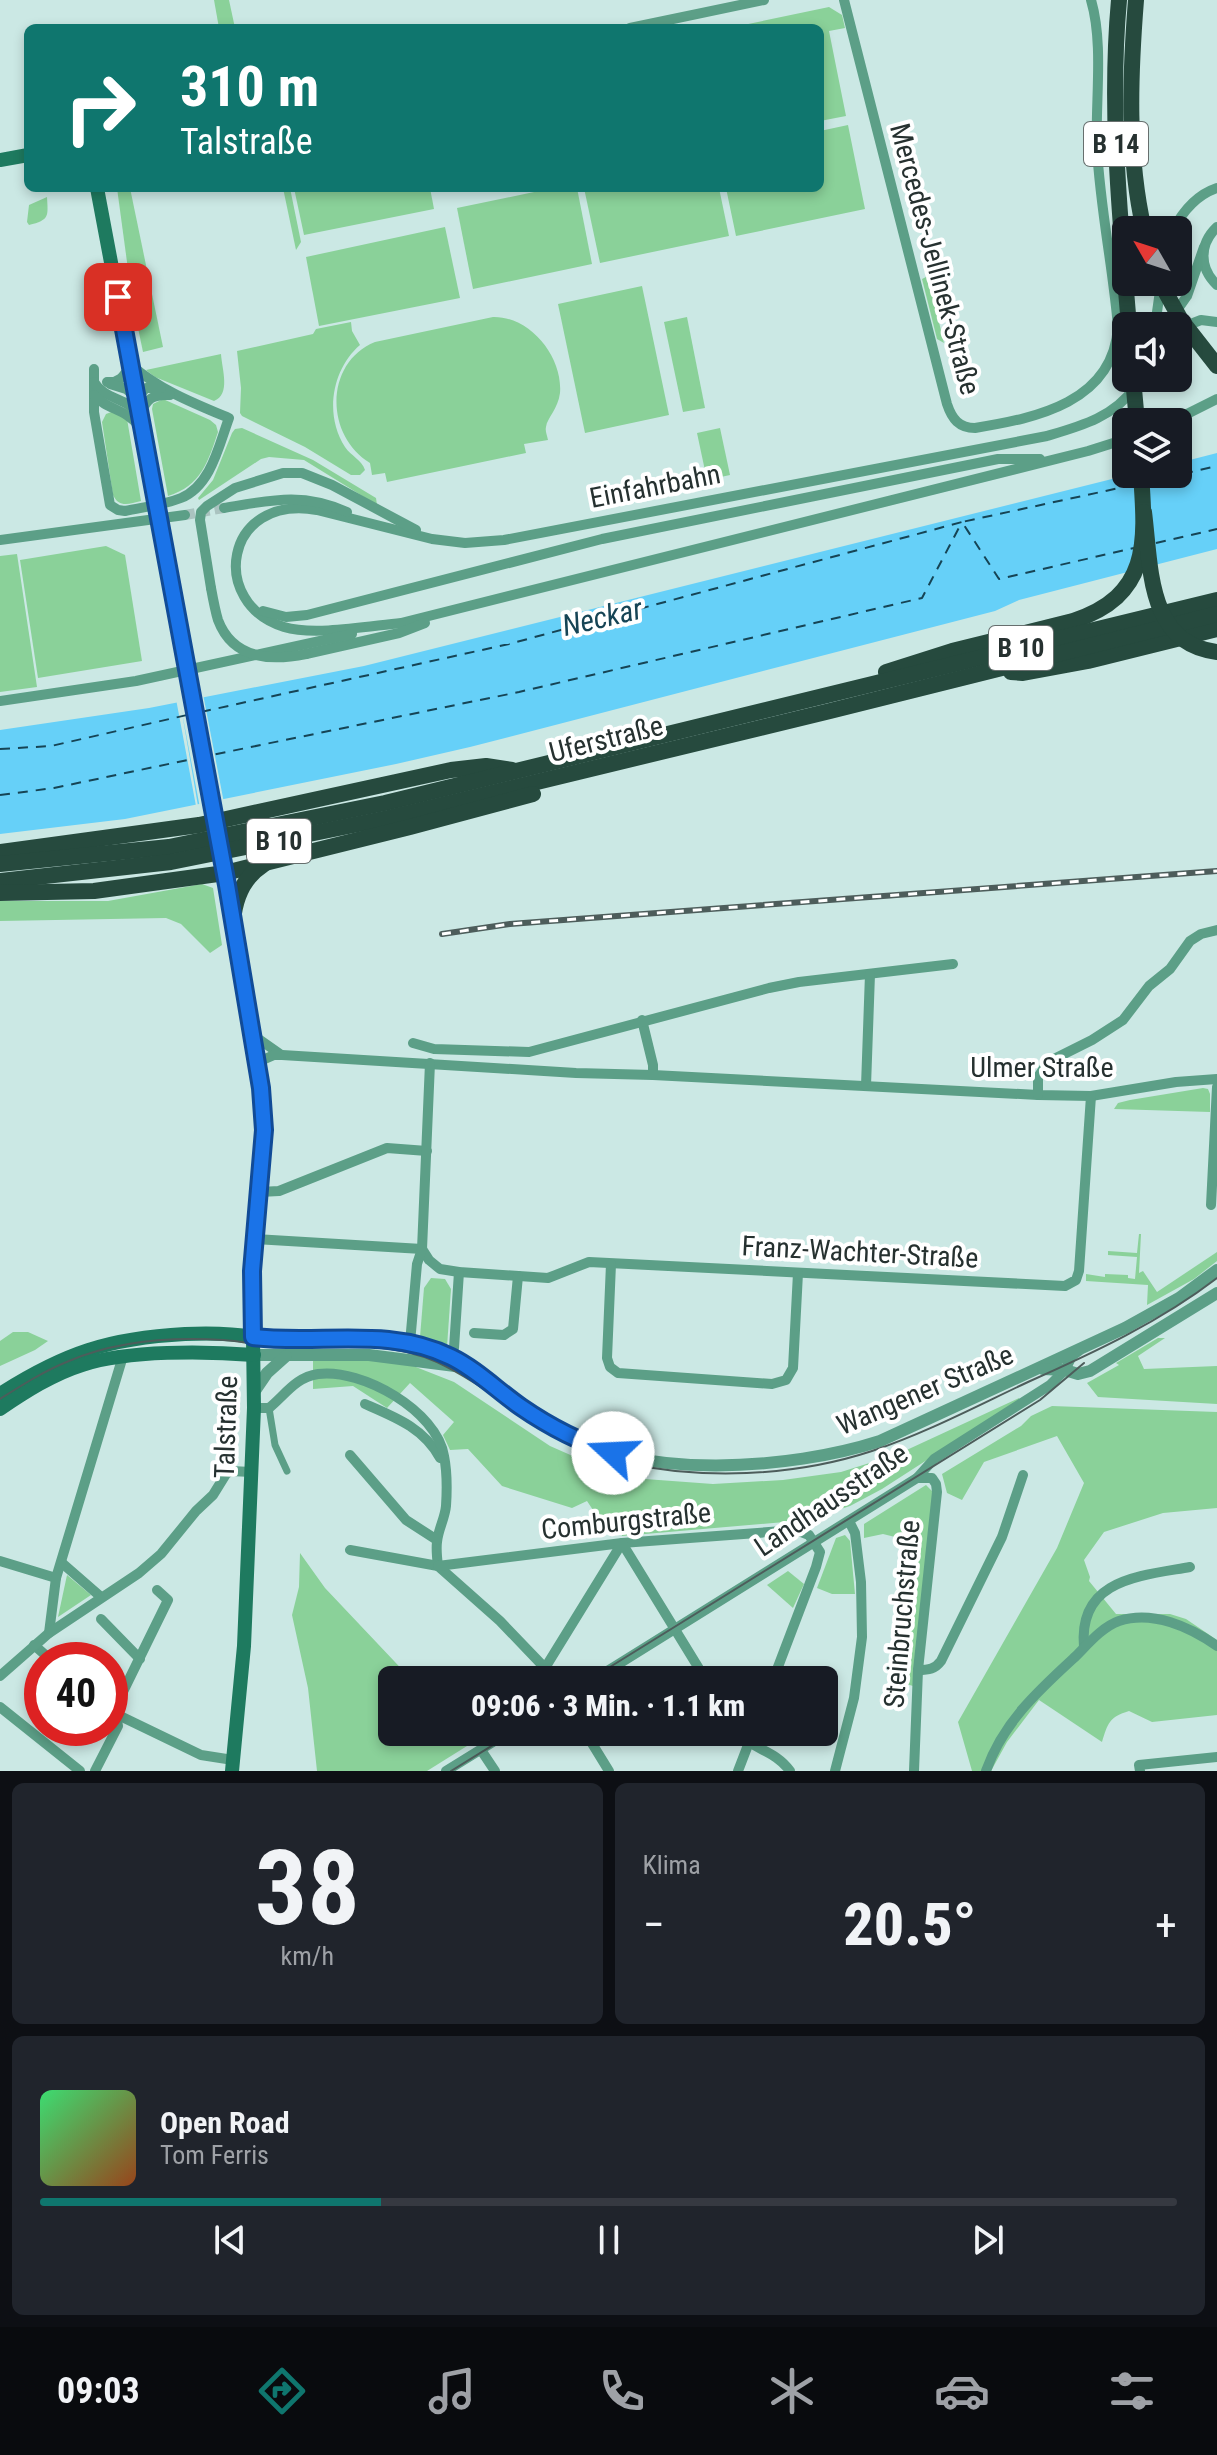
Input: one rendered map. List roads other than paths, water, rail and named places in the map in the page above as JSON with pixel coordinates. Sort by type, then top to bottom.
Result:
[{"type":"highway","name":"B 14","points":[[1119,0],[1115,69],[1116,145],[1128,312]]},
{"type":"highway","name":"B 14","points":[[1136,0],[1133,142],[1141,216]]},
{"type":"highway","points":[[1168,296],[1181,320],[1217,366]]},
{"type":"highway","points":[[1142,488],[1154,586],[1165,620],[1186,642],[1217,652]]},
{"type":"highway","points":[[825,696],[936,655],[1073,621],[1103,609],[1123,592],[1131,580],[1141,552],[1144,512]]},
{"type":"highway","name":"Uferstraße","points":[[0,864],[169,847],[355,809],[1217,600]]},
{"type":"highway","name":"Uferstraße","points":[[0,881],[89,873],[198,857],[388,818],[1217,614]]},
{"type":"highway","points":[[989,670],[1023,673],[1088,661],[1217,629]]},
{"type":"highway","name":"B 10","points":[[0,852],[215,822],[451,770],[486,766],[522,770]]},
{"type":"highway","name":"B 10","points":[[0,893],[94,891],[267,863],[532,795],[554,779]]},
{"type":"highway","name":"B 10","points":[[233,921],[242,887],[255,871],[267,863]]},
{"type":"main road","points":[[0,160],[24,156]]},
{"type":"main road","name":"Talstraße","points":[[98,192],[246,992],[258,1062],[264,1130],[252,1271],[253,1337],[259,1403],[251,1472],[244,1646],[232,1765]]},
{"type":"main road","points":[[0,1394],[53,1363],[102,1344],[170,1335],[224,1333],[253,1337]]},
{"type":"main road","points":[[0,1409],[60,1374],[81,1365],[123,1356],[254,1355]]},
{"type":"street","points":[[649,24],[764,0]]},
{"type":"street","name":"Mercedes-Jellinek-Straße","points":[[844,0],[950,412],[961,425],[975,428],[1039,415],[1073,400],[1098,378],[1115,350],[1118,327],[1099,176],[1097,33],[1091,0]]},
{"type":"street","points":[[1181,216],[1196,199],[1217,188]]},
{"type":"street","points":[[1175,312],[1190,290],[1208,237],[1217,227]]},
{"type":"street","points":[[1204,247],[1205,267],[1217,285]]},
{"type":"street","points":[[1192,324],[1201,320],[1217,322]]},
{"type":"street","points":[[102,402],[97,428],[107,497],[115,509],[125,511],[183,497],[205,479],[229,418],[161,388],[131,365],[121,379],[114,383],[107,382]]},
{"type":"street","points":[[97,428],[107,408],[94,382],[94,369],[107,382],[126,389],[137,398],[146,388],[161,388]]},
{"type":"street","points":[[1197,410],[1217,390]]},
{"type":"street","name":"Einfahrbahn","points":[[1112,443],[401,623],[299,630],[277,624],[251,606],[238,581],[236,564],[244,537],[262,517],[275,510],[299,507],[369,521],[432,539],[465,543],[504,540],[1024,441],[1079,427],[1100,418],[1131,392]]},
{"type":"street","points":[[102,402],[126,401],[140,414],[146,401],[153,396],[174,395]]},
{"type":"street","points":[[1192,412],[1217,399]]},
{"type":"street","points":[[102,402],[125,412],[142,430]]},
{"type":"street","name":"Einfahrbahn","points":[[251,606],[276,616],[295,617],[602,539],[998,459],[1058,459]]},
{"type":"street","points":[[432,539],[308,474],[283,473],[229,491],[201,512],[200,520],[219,623],[228,636],[250,653],[271,659],[306,654],[399,633],[449,612]]},
{"type":"street","points":[[224,508],[272,499],[303,498],[331,505],[369,521]]},
{"type":"street","points":[[0,540],[185,515]]},
{"type":"street","points":[[0,701],[136,681],[352,634]]},
{"type":"street","points":[[1038,1095],[1038,1077],[1048,1062],[1123,1020],[1149,986],[1170,969],[1190,941],[1217,930]]},
{"type":"street","points":[[413,1043],[434,1049],[529,1052],[784,985],[953,964]]},
{"type":"street","points":[[866,1086],[870,974]]},
{"type":"street","points":[[642,1020],[653,1075]]},
{"type":"street","points":[[253,1035],[282,1055]]},
{"type":"street","points":[[528,1070],[529,1052]]},
{"type":"street","name":"Ulmer Straße","points":[[258,1062],[282,1055],[528,1070],[1091,1096],[1176,1082],[1217,1079]]},
{"type":"street","points":[[410,1343],[417,1264],[422,1249],[430,1063]]},
{"type":"street","points":[[1211,1205],[1217,1087]]},
{"type":"street","name":"Franz-Wachter-Straße","points":[[459,1272],[548,1278],[589,1262],[1065,1286],[1076,1280],[1091,1096]]},
{"type":"street","points":[[260,1192],[279,1191],[387,1148],[427,1151]]},
{"type":"street","points":[[255,1239],[422,1249]]},
{"type":"street","points":[[422,1249],[440,1269],[459,1272],[454,1348]]},
{"type":"street","points":[[611,1264],[607,1358],[610,1367],[618,1373],[772,1384],[786,1380],[793,1368],[798,1273]]},
{"type":"street","name":"Wangener Straße","points":[[253,1337],[356,1338],[410,1343],[453,1358],[558,1431],[585,1444],[639,1459],[736,1465],[793,1462],[846,1452],[880,1441],[1156,1312],[1217,1270]]},
{"type":"street","points":[[474,1333],[504,1335],[513,1329],[518,1276]]},
{"type":"street","name":"Wangener Straße","points":[[1035,1369],[1065,1370],[1078,1374],[1090,1371],[1217,1293]]},
{"type":"street","name":"Landhausstraße","points":[[615,1666],[917,1478],[934,1459],[1050,1385],[1065,1370],[1072,1356],[1084,1347]]},
{"type":"street","name":"Wangener Straße","points":[[254,1355],[369,1355],[451,1364],[473,1372]]},
{"type":"street","points":[[49,1633],[56,1578],[123,1356]]},
{"type":"street","points":[[286,1356],[267,1373],[259,1403],[287,1471]]},
{"type":"street","points":[[259,1403],[320,1373],[365,1381],[396,1396],[423,1419],[438,1439],[445,1457],[445,1510],[437,1540],[438,1566],[483,1604],[543,1666]]},
{"type":"street","points":[[365,1404],[390,1414],[420,1433],[433,1446],[445,1467]]},
{"type":"street","points":[[350,1455],[406,1520],[437,1540]]},
{"type":"street","points":[[38,1642],[139,1573],[161,1554],[213,1495],[226,1474],[231,1471],[251,1472]]},
{"type":"street","points":[[918,1670],[937,1667],[941,1661],[1002,1537],[1023,1475]]},
{"type":"street","name":"Steinbruchstraße","points":[[914,1771],[918,1670],[937,1492],[932,1478],[917,1478]]},
{"type":"street","points":[[835,1771],[854,1698],[862,1637],[861,1582],[855,1533],[849,1521]]},
{"type":"street","name":"Comburgstraße","points":[[350,1550],[438,1566],[622,1543],[796,1530],[806,1533],[815,1542]]},
{"type":"street","points":[[778,1666],[816,1567],[820,1552],[815,1542]]},
{"type":"street","points":[[546,1666],[622,1543],[698,1666]]},
{"type":"street","points":[[0,1561],[56,1578]]},
{"type":"street","points":[[62,1563],[101,1597]]},
{"type":"street","points":[[1084,1647],[1086,1617],[1097,1598],[1106,1590],[1143,1575],[1190,1567]]},
{"type":"street","points":[[128,1683],[168,1600],[157,1590]]},
{"type":"street","points":[[101,1619],[140,1659]]},
{"type":"street","points":[[986,1771],[998,1742],[1019,1712],[1084,1647],[1117,1622],[1143,1619],[1170,1622],[1217,1646]]},
{"type":"street","points":[[0,1676],[24,1654]]},
{"type":"street","points":[[0,1707],[80,1771]]},
{"type":"street","points":[[128,1723],[232,1765]]},
{"type":"street","points":[[95,1771],[108,1746]]},
{"type":"street","points":[[446,1771],[487,1746]]},
{"type":"street","points":[[594,1746],[609,1771]]},
{"type":"street","points":[[738,1771],[748,1746]]},
{"type":"street","points":[[754,1746],[782,1760],[790,1771]]},
{"type":"street","points":[[481,1750],[495,1771]]},
{"type":"street","points":[[1140,1771],[1139,1765],[1217,1757]]},
{"type":"water","name":"Neckar","points":[[1217,453],[1217,549],[1019,600],[995,611],[470,747],[125,819],[0,834],[0,730],[149,708],[364,666],[1112,479],[1112,488],[1192,488],[1192,459]]},
{"type":"tunnel","points":[[185,515],[224,508]]},
{"type":"tram line","points":[[0,1399],[69,1361],[106,1349],[144,1342],[204,1339],[275,1347],[380,1348],[399,1350],[437,1362],[570,1444],[594,1454],[620,1462],[682,1472],[779,1471],[842,1460],[932,1428],[1126,1336],[1173,1309],[1217,1278]]},
{"type":"tram line","points":[[612,1666],[1040,1400],[1084,1363]]},
{"type":"tram line","points":[[451,1771],[491,1746]]},
{"type":"railway","points":[[442,934],[510,924],[1217,871]]}]
